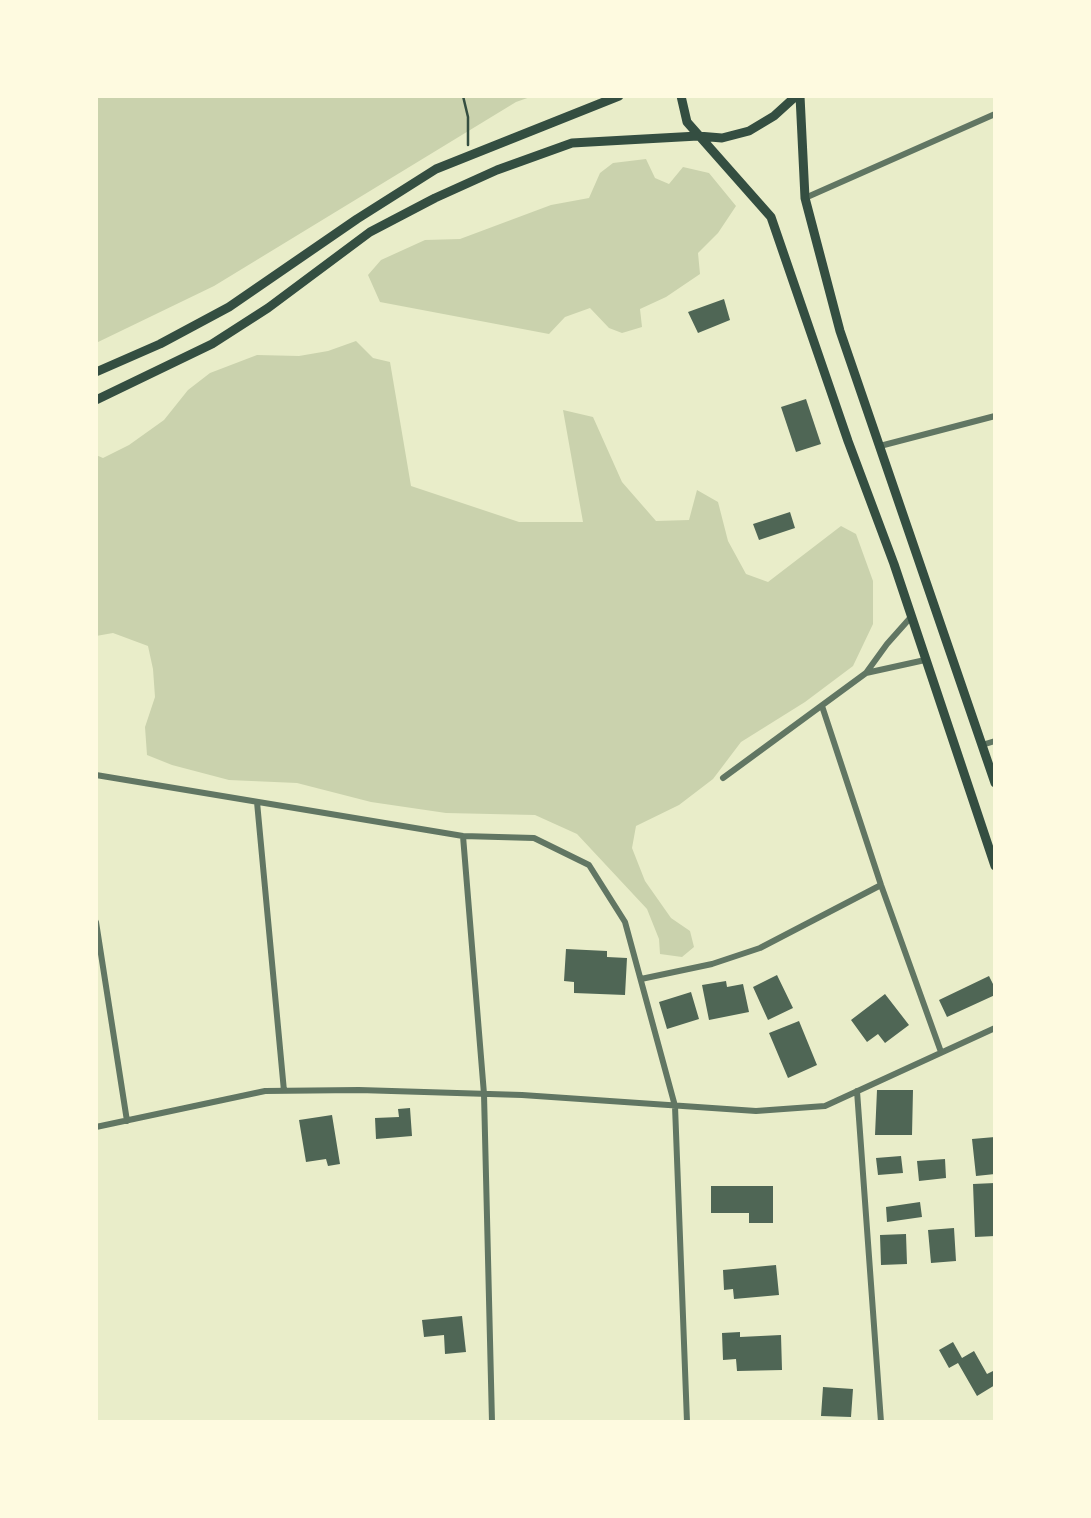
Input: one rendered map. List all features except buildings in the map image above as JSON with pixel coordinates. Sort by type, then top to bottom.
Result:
[{"type":"main road","points":[[96,372],[160,344],[229,307],[375,207],[436,169],[619,96]]},
{"type":"main road","points":[[681,96],[687,122],[771,217],[995,866]]},
{"type":"main road","points":[[96,400],[212,344],[268,308],[370,232],[435,198],[498,170],[572,143],[698,136],[722,138],[749,131],[774,116],[798,96]]},
{"type":"main road","points":[[798,96],[805,198],[840,331],[995,783]]},
{"type":"street","points":[[805,198],[995,114]]},
{"type":"street","points":[[880,446],[995,416]]},
{"type":"street","points":[[723,778],[866,674],[887,644],[911,617]]},
{"type":"street","points":[[866,674],[925,660]]},
{"type":"street","points":[[821,706],[941,1052]]},
{"type":"street","points":[[982,746],[995,741]]},
{"type":"street","points":[[96,775],[463,836],[534,838],[589,865],[625,922],[675,1106],[687,1422]]},
{"type":"street","points":[[257,802],[284,1091]]},
{"type":"street","points":[[463,836],[484,1094],[492,1422]]},
{"type":"street","points":[[641,979],[712,964],[760,948],[881,885]]},
{"type":"street","points":[[96,922],[127,1121]]},
{"type":"street","points":[[96,1127],[265,1091],[359,1090],[484,1094],[756,1111],[825,1105],[995,1028]]},
{"type":"street","points":[[857,1091],[881,1422]]},
{"type":"path","points":[[463,96],[468,117],[468,156]]},
{"type":"green space","points":[[96,96],[533,96],[516,102],[214,286],[96,343]]},
{"type":"green space","points":[[646,159],[655,178],[669,184],[683,167],[709,173],[736,206],[718,233],[698,253],[700,274],[666,297],[640,309],[642,327],[622,333],[609,328],[590,308],[565,317],[549,334],[380,302],[368,275],[381,260],[425,240],[460,239],[551,205],[589,198],[600,173],[613,163]]},
{"type":"green space","points":[[356,341],[373,358],[390,362],[411,486],[519,522],[583,522],[563,410],[593,417],[622,482],[656,521],[689,520],[697,490],[718,502],[728,541],[746,574],[768,582],[841,526],[856,534],[873,581],[873,624],[853,666],[805,702],[741,742],[713,779],[679,805],[636,826],[632,848],[645,881],[671,918],[690,931],[694,947],[682,957],[660,954],[659,939],[647,909],[577,834],[535,815],[446,813],[371,802],[297,783],[229,780],[172,765],[147,755],[145,727],[155,697],[148,646],[113,633],[96,636],[96,455],[103,458],[129,445],[164,420],[188,390],[210,373],[257,355],[299,356],[328,351]]}]
